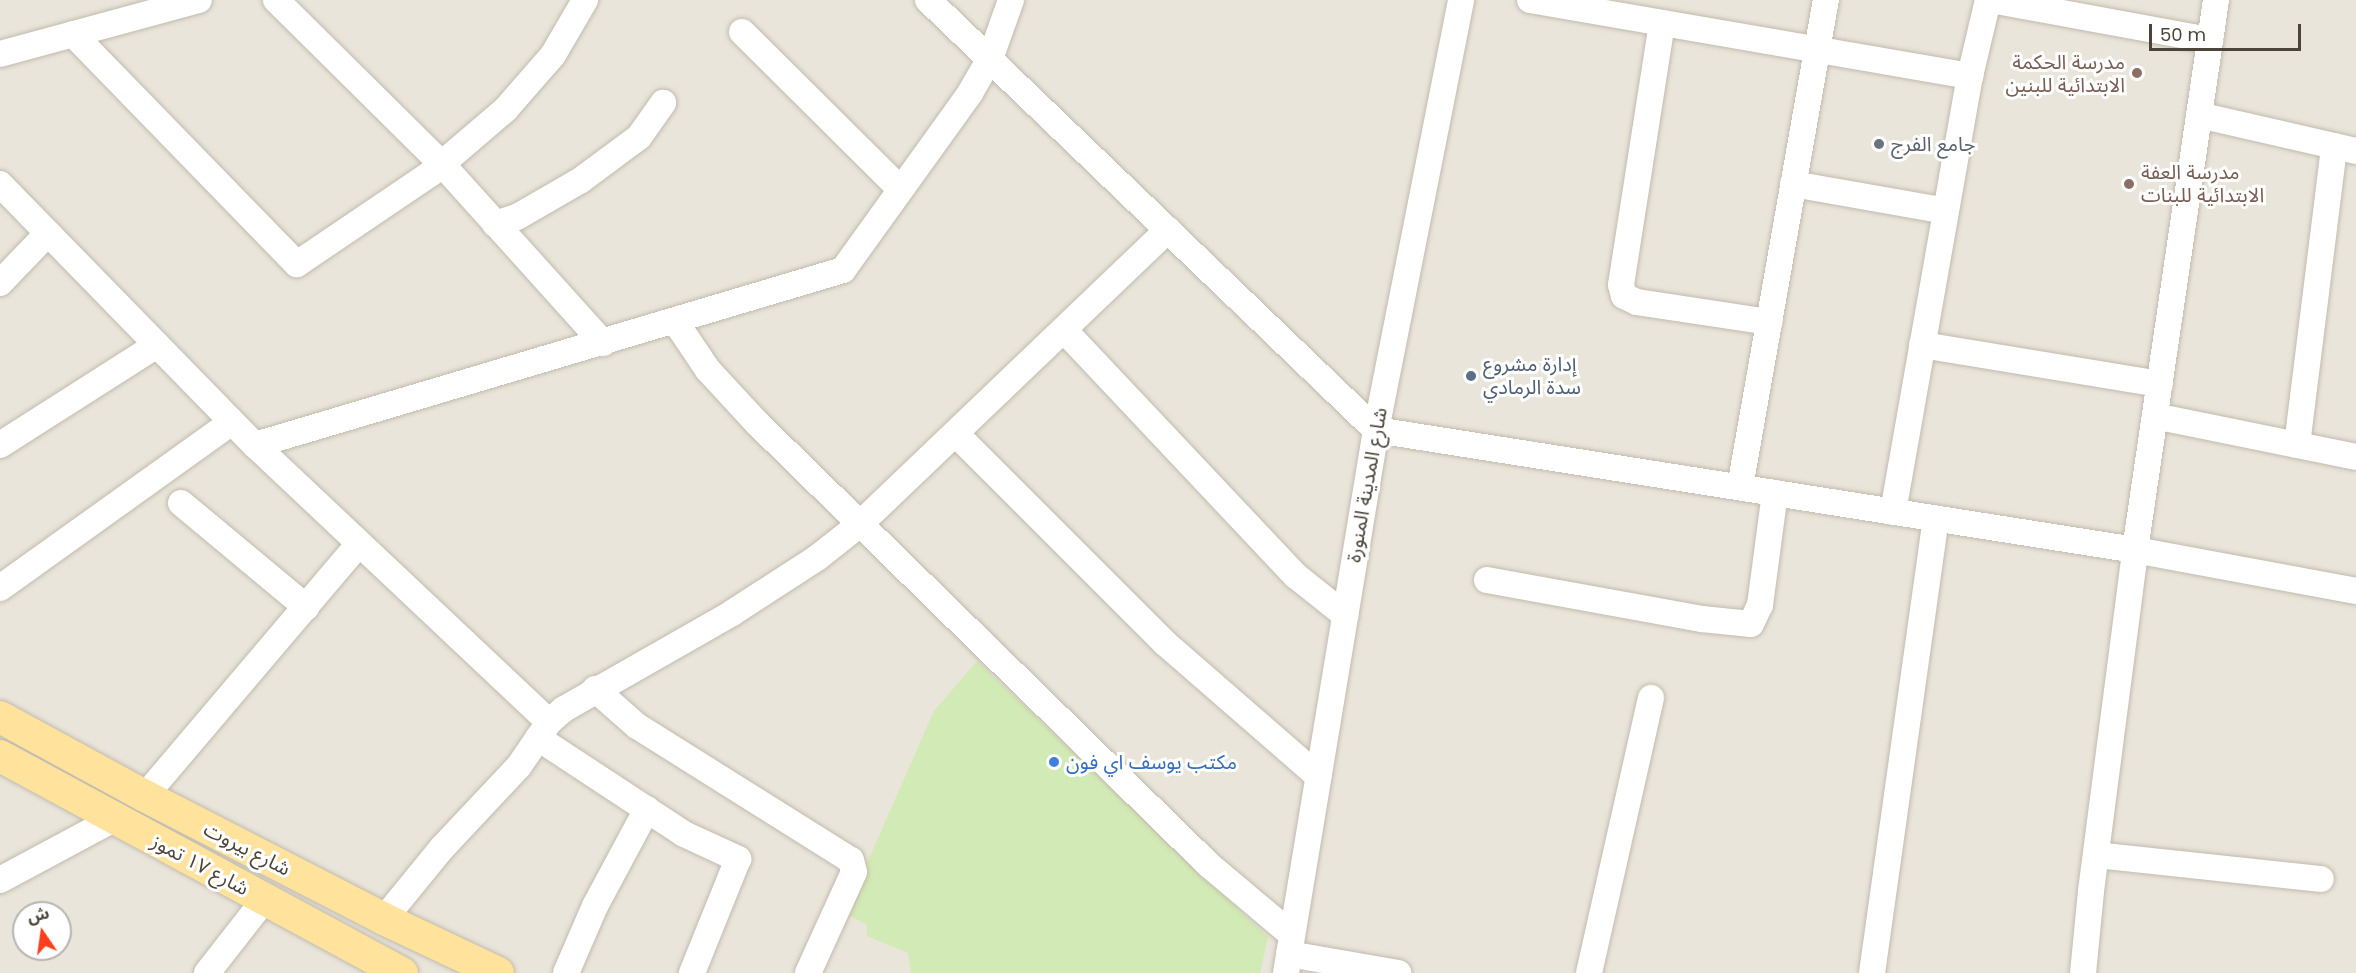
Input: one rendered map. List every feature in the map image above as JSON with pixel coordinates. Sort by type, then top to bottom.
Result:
[{"type":"main road","name":"شارع بيروت","points":[[0,717],[145,796],[384,919],[498,973]]},
{"type":"main road","name":"شارع ١٧ تموز","points":[[0,756],[402,973]]},
{"type":"street","points":[[0,54],[199,0]]},
{"type":"street","points":[[276,0],[442,164],[603,343]]},
{"type":"street","points":[[73,34],[297,264],[442,164],[505,110],[553,55],[585,0]]},
{"type":"street","points":[[928,0],[1376,430],[2135,550],[2356,591]]},
{"type":"street","points":[[255,445],[843,270],[970,93],[990,59],[1011,0]]},
{"type":"street","name":"شارع المدينة المنورة","points":[[1289,954],[1376,430],[1461,0]]},
{"type":"street","points":[[1530,0],[1604,6],[1662,23],[1970,76]]},
{"type":"street","points":[[1740,488],[1826,0]]},
{"type":"street","points":[[1893,512],[1970,76],[1989,0],[2210,40]]},
{"type":"street","points":[[2083,973],[2135,550],[2216,0]]},
{"type":"street","points":[[1662,23],[1621,285],[1624,296],[1637,302],[1769,322]]},
{"type":"street","points":[[742,32],[900,189]]},
{"type":"street","points":[[495,224],[517,217],[581,180],[639,137],[663,103]]},
{"type":"street","points":[[2199,115],[2350,143],[2297,445]]},
{"type":"street","points":[[0,184],[232,422],[359,544],[544,730],[647,809],[684,834],[738,859],[692,973]]},
{"type":"street","points":[[1793,184],[1946,211]]},
{"type":"street","points":[[384,919],[442,848],[519,766],[544,730],[564,709],[595,689],[732,612],[817,558],[860,524],[1168,230]]},
{"type":"street","points":[[0,283],[48,233]]},
{"type":"street","points":[[675,321],[708,370],[758,424],[1209,865],[1289,954],[1398,973]]},
{"type":"street","points":[[1064,330],[1296,576],[1345,615]]},
{"type":"street","points":[[0,445],[157,345]]},
{"type":"street","points":[[1922,345],[2160,384]]},
{"type":"street","points":[[2155,416],[2356,457]]},
{"type":"street","points":[[0,588],[232,422]]},
{"type":"street","points":[[956,434],[1165,643],[1318,776]]},
{"type":"street","points":[[1487,580],[1702,619],[1750,624],[1760,605],[1775,493]]},
{"type":"street","points":[[181,503],[306,607]]},
{"type":"street","points":[[1872,973],[1936,518]]},
{"type":"street","points":[[145,796],[359,544]]},
{"type":"street","points":[[595,689],[637,726],[851,860],[854,872],[808,973]]},
{"type":"street","points":[[1589,973],[1651,698]]},
{"type":"street","points":[[566,973],[595,906],[647,809]]},
{"type":"street","points":[[0,880],[114,819]]},
{"type":"street","points":[[2096,855],[2321,879]]},
{"type":"street","points":[[207,973],[264,900]]},
{"type":"shaded area","points":[[0,0],[2356,0],[2356,973],[0,973]]},
{"type":"green space","points":[[977,661],[1268,937],[1260,973],[911,973],[908,953],[867,936],[867,925],[845,913],[934,711]]},
{"type":"place","name":"مدرسة الحكمة الابتدائية للبنين","points":[[2137,73]]},
{"type":"place","name":"جامع الفرج","points":[[1879,144]]},
{"type":"place","name":"مدرسة العفة الابتدائية للبنات","points":[[2129,184]]},
{"type":"place","name":"إدارة مشروع سدة الرمادي","points":[[1471,376]]},
{"type":"place","name":"مكتب يوسف اي فون","points":[[1054,762]]}]
